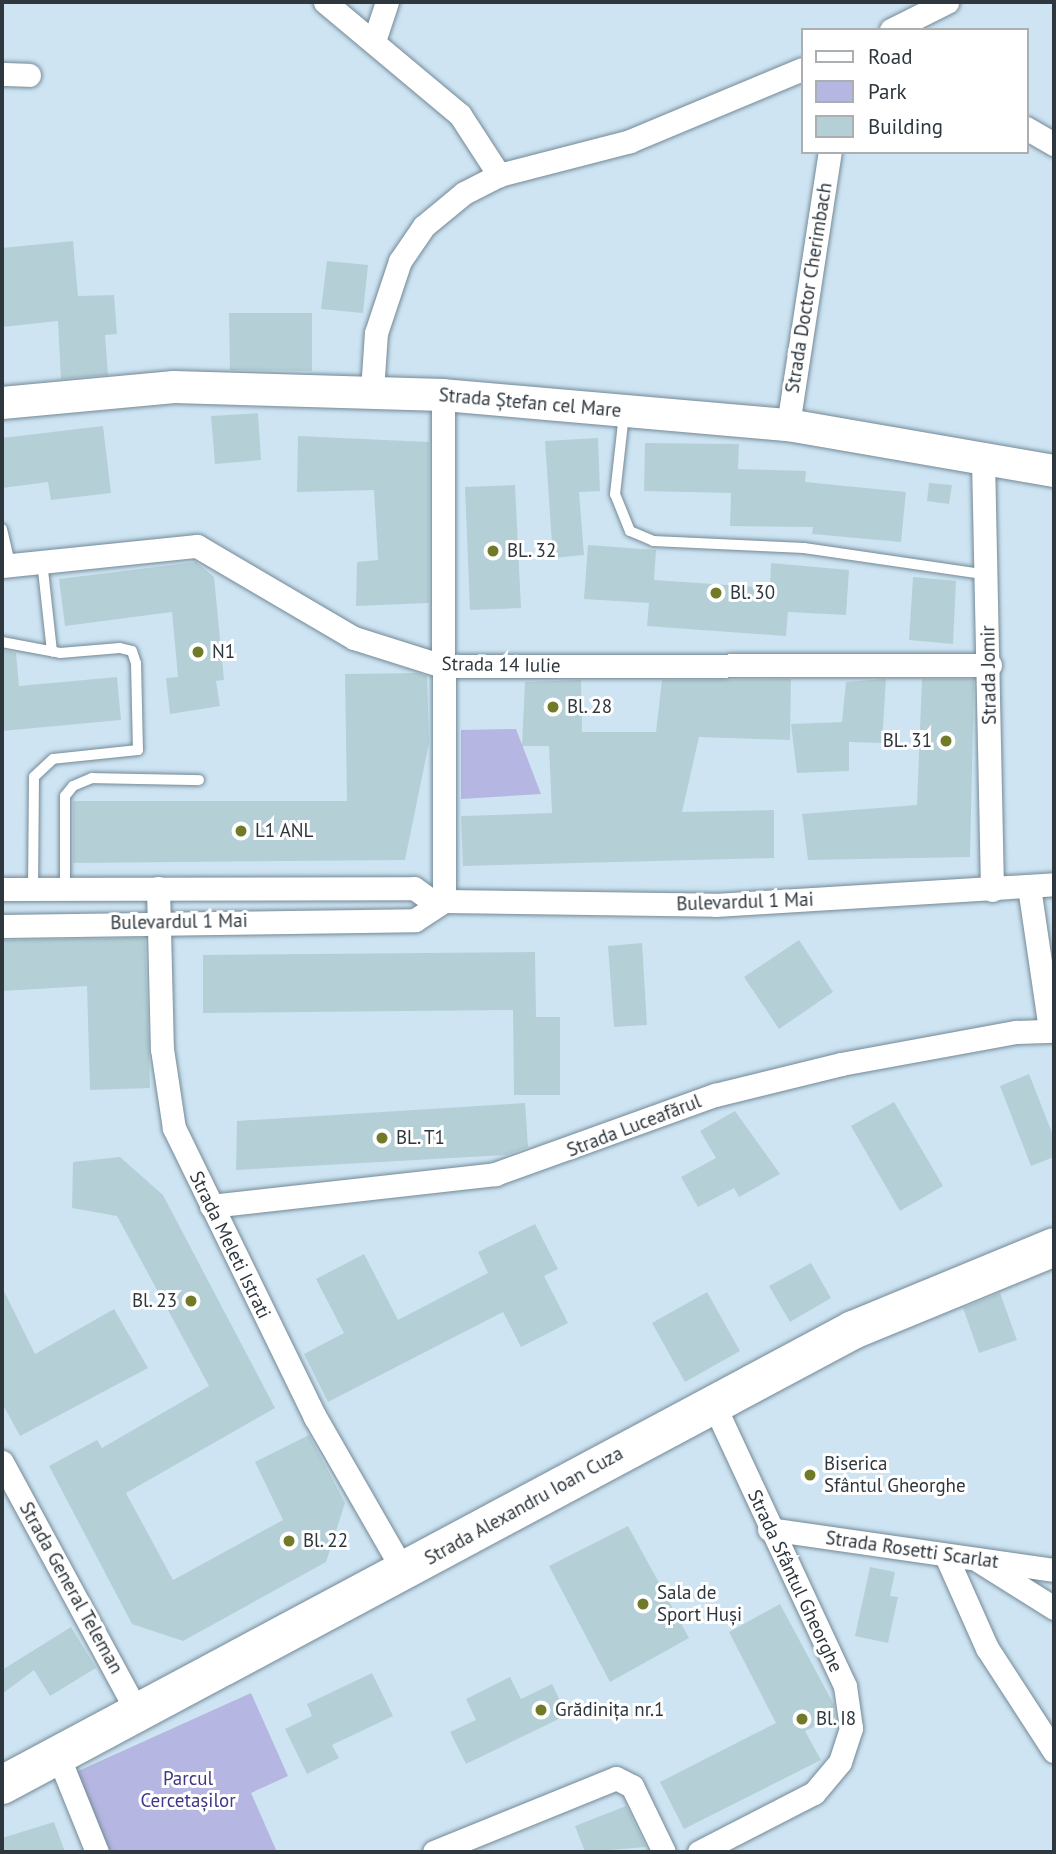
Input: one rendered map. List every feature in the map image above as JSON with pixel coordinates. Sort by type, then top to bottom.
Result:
[{"type":"highway","name":"Strada Alexandru Ioan Cuza","points":[[2,1785],[59,1758],[713,1403],[853,1330],[1054,1247]]},
{"type":"street","points":[[325,2],[460,115],[499,175]]},
{"type":"street","points":[[373,41],[387,2]]},
{"type":"street","points":[[899,28],[947,2]]},
{"type":"street","points":[[372,391],[376,333],[400,261],[444,208],[499,175],[630,141],[800,70]]},
{"type":"street","points":[[2,74],[29,75]]},
{"type":"street","points":[[1028,129],[1054,144]]},
{"type":"street","name":"Strada Doctor Cherimbach","points":[[788,425],[830,154]]},
{"type":"street","name":"Strada Ștefan cel Mare","points":[[2,403],[173,387],[443,395],[788,425],[1054,471]]},
{"type":"street","points":[[439,902],[443,667],[443,395]]},
{"type":"street","name":"Strada Jomir","points":[[983,459],[990,665],[992,890]]},
{"type":"street","name":"Strada 14 Iulie","points":[[6,565],[197,547],[354,638],[443,667],[990,665]]},
{"type":"street","name":"Bulevardul 1 Mai","points":[[2,889],[414,888],[439,902],[716,905],[992,890],[1054,884]]},
{"type":"street","points":[[1029,887],[1052,1030]]},
{"type":"street","name":"Strada Meleti Istrati","points":[[158,888],[168,1102],[211,1206],[315,1416],[404,1572]]},
{"type":"street","name":"Bulevardul 1 Mai","points":[[2,926],[415,920],[439,902]]},
{"type":"street","name":"Strada Luceafărul","points":[[211,1206],[495,1174],[715,1095],[841,1064],[1052,1030]]},
{"type":"street","name":"Strada Sfântul Gheorghe","points":[[699,1852],[727,1846],[814,1793],[840,1762],[851,1728],[845,1686],[769,1529],[713,1403]]},
{"type":"street","name":"Strada General Teleman","points":[[2,1462],[139,1715]]},
{"type":"street","name":"Strada Rosetti Scarlat","points":[[769,1529],[1054,1570]]},
{"type":"street","points":[[946,1556],[987,1648],[1054,1751]]},
{"type":"street","points":[[979,1561],[1054,1608]]},
{"type":"street","points":[[59,1758],[97,1852]]},
{"type":"street","points":[[434,1852],[616,1778],[632,1786],[664,1852]]},
{"type":"lane","points":[[624,411],[615,494],[630,531],[682,546],[804,548],[988,575]]},
{"type":"lane","points":[[2,528],[6,565]]},
{"type":"lane","points":[[42,561],[52,651]]},
{"type":"lane","points":[[2,642],[52,651],[132,651],[142,738],[138,750],[52,759],[40,766],[31,794],[33,888]]},
{"type":"lane","points":[[65,888],[65,796],[73,786],[92,778],[199,779]]},
{"type":"green space","points":[[516,729],[541,794],[461,799],[461,730]]},
{"type":"green space","name":"Parcul Cercetașilor","points":[[251,1693],[288,1776],[251,1793],[277,1852],[109,1852],[76,1772]]},
{"type":"building","points":[[73,241],[78,296],[114,295],[117,334],[105,335],[108,375],[61,379],[58,321],[2,327],[2,248]]},
{"type":"building","points":[[327,261],[368,265],[363,313],[321,309]]},
{"type":"building","points":[[229,313],[312,313],[312,371],[230,370]]},
{"type":"building","points":[[258,413],[261,460],[215,464],[211,416]]},
{"type":"building","points":[[103,426],[111,493],[51,500],[48,482],[2,488],[2,438]]},
{"type":"building","points":[[298,436],[429,442],[429,603],[356,606],[357,562],[378,560],[374,490],[297,492]]},
{"type":"building","points":[[598,438],[600,491],[579,492],[584,555],[553,558],[545,441]]},
{"type":"building","points":[[645,443],[739,444],[738,469],[806,471],[805,482],[906,492],[901,542],[812,534],[813,527],[730,526],[731,493],[644,491]]},
{"type":"building","points":[[929,483],[952,485],[949,504],[927,501]]},
{"type":"building","points":[[515,485],[521,608],[470,610],[465,487]]},
{"type":"building","name":"Bl. 30","points":[[588,545],[656,550],[654,580],[770,588],[771,563],[849,570],[846,615],[788,612],[786,636],[647,626],[649,603],[584,599]]},
{"type":"building","name":"N1","points":[[196,562],[214,577],[224,680],[216,681],[220,706],[170,714],[166,678],[178,677],[172,612],[65,626],[59,579]]},
{"type":"building","points":[[913,577],[956,581],[953,644],[909,640]]},
{"type":"building","points":[[2,650],[16,653],[19,686],[117,677],[121,720],[2,731]]},
{"type":"building","name":"L1 ANL","points":[[417,673],[427,676],[429,743],[405,860],[73,863],[73,801],[347,801],[345,674]]},
{"type":"building","points":[[791,679],[790,740],[699,737],[682,812],[774,810],[774,858],[463,866],[461,816],[552,813],[549,746],[522,746],[525,682],[581,680],[582,732],[656,732],[662,680]]},
{"type":"building","points":[[886,679],[882,743],[849,742],[849,771],[797,773],[791,724],[842,722],[846,682]]},
{"type":"building","name":"BL. 31","points":[[922,679],[974,679],[970,857],[808,860],[802,814],[917,805]]},
{"type":"building","points":[[145,938],[150,1088],[90,1090],[87,986],[2,991],[2,940]]},
{"type":"building","points":[[799,940],[833,992],[779,1029],[744,977]]},
{"type":"building","points":[[642,943],[647,1025],[614,1027],[608,946]]},
{"type":"building","points":[[535,952],[536,1017],[560,1017],[560,1095],[514,1095],[513,1010],[203,1013],[203,955]]},
{"type":"building","points":[[1029,1074],[1054,1138],[1054,1157],[1031,1166],[1000,1086]]},
{"type":"building","points":[[894,1102],[943,1186],[900,1211],[851,1126]]},
{"type":"building","name":"BL. T1","points":[[525,1103],[528,1147],[506,1155],[236,1170],[237,1121]]},
{"type":"building","points":[[735,1111],[780,1174],[739,1197],[734,1188],[698,1207],[681,1177],[716,1158],[700,1131]]},
{"type":"building","points":[[120,1157],[163,1195],[275,1408],[126,1493],[173,1580],[283,1520],[255,1462],[309,1435],[345,1503],[326,1562],[183,1641],[132,1624],[49,1466],[97,1440],[102,1448],[209,1386],[117,1216],[72,1208],[73,1162]]},
{"type":"building","points":[[535,1224],[558,1269],[544,1276],[568,1323],[521,1347],[503,1312],[328,1402],[304,1354],[344,1333],[316,1279],[364,1254],[398,1320],[488,1273],[478,1252]]},
{"type":"building","points":[[811,1263],[831,1298],[790,1322],[769,1286]]},
{"type":"building","points":[[2,1287],[35,1354],[114,1309],[148,1368],[20,1436],[2,1403]]},
{"type":"building","points":[[707,1292],[740,1351],[685,1382],[652,1323]]},
{"type":"building","points":[[1000,1293],[1017,1340],[979,1353],[963,1308]]},
{"type":"building","name":"Sala de Sport Huși","points":[[628,1526],[689,1638],[610,1682],[549,1566]]},
{"type":"building","points":[[870,1567],[895,1572],[890,1596],[898,1597],[888,1643],[855,1636]]},
{"type":"building","name":"Bl. I8","points":[[780,1604],[834,1705],[835,1717],[805,1731],[821,1760],[684,1829],[660,1782],[776,1723],[729,1632]]},
{"type":"building","points":[[71,1627],[96,1668],[50,1696],[34,1670],[2,1694],[2,1670]]},
{"type":"building","points":[[372,1673],[393,1716],[332,1745],[339,1758],[307,1774],[285,1729],[312,1716],[307,1704]]},
{"type":"building","points":[[510,1677],[521,1699],[552,1684],[567,1715],[466,1764],[450,1732],[476,1720],[466,1699]]},
{"type":"building","points":[[626,1806],[646,1847],[585,1852],[575,1826]]},
{"type":"building","points":[[54,1822],[65,1852],[2,1852],[2,1838]]},
{"type":"place","name":"BL. 32","points":[[493,551]]},
{"type":"place","name":"Bl. 30","points":[[716,593]]},
{"type":"place","name":"N1","points":[[198,652]]},
{"type":"place","name":"Bl. 28","points":[[553,707]]},
{"type":"place","name":"BL. 31","points":[[946,741]]},
{"type":"place","name":"L1 ANL","points":[[241,831]]},
{"type":"place","name":"BL. T1","points":[[382,1138]]},
{"type":"place","name":"Bl. 23","points":[[191,1301]]},
{"type":"place","name":"Biserica Sfântul Gheorghe","points":[[810,1475]]},
{"type":"place","name":"Bl. 22","points":[[289,1541]]},
{"type":"place","name":"Sala de Sport Huși","points":[[643,1604]]},
{"type":"place","name":"Grădinița nr.1","points":[[541,1710]]},
{"type":"place","name":"Bl. I8","points":[[802,1719]]}]
